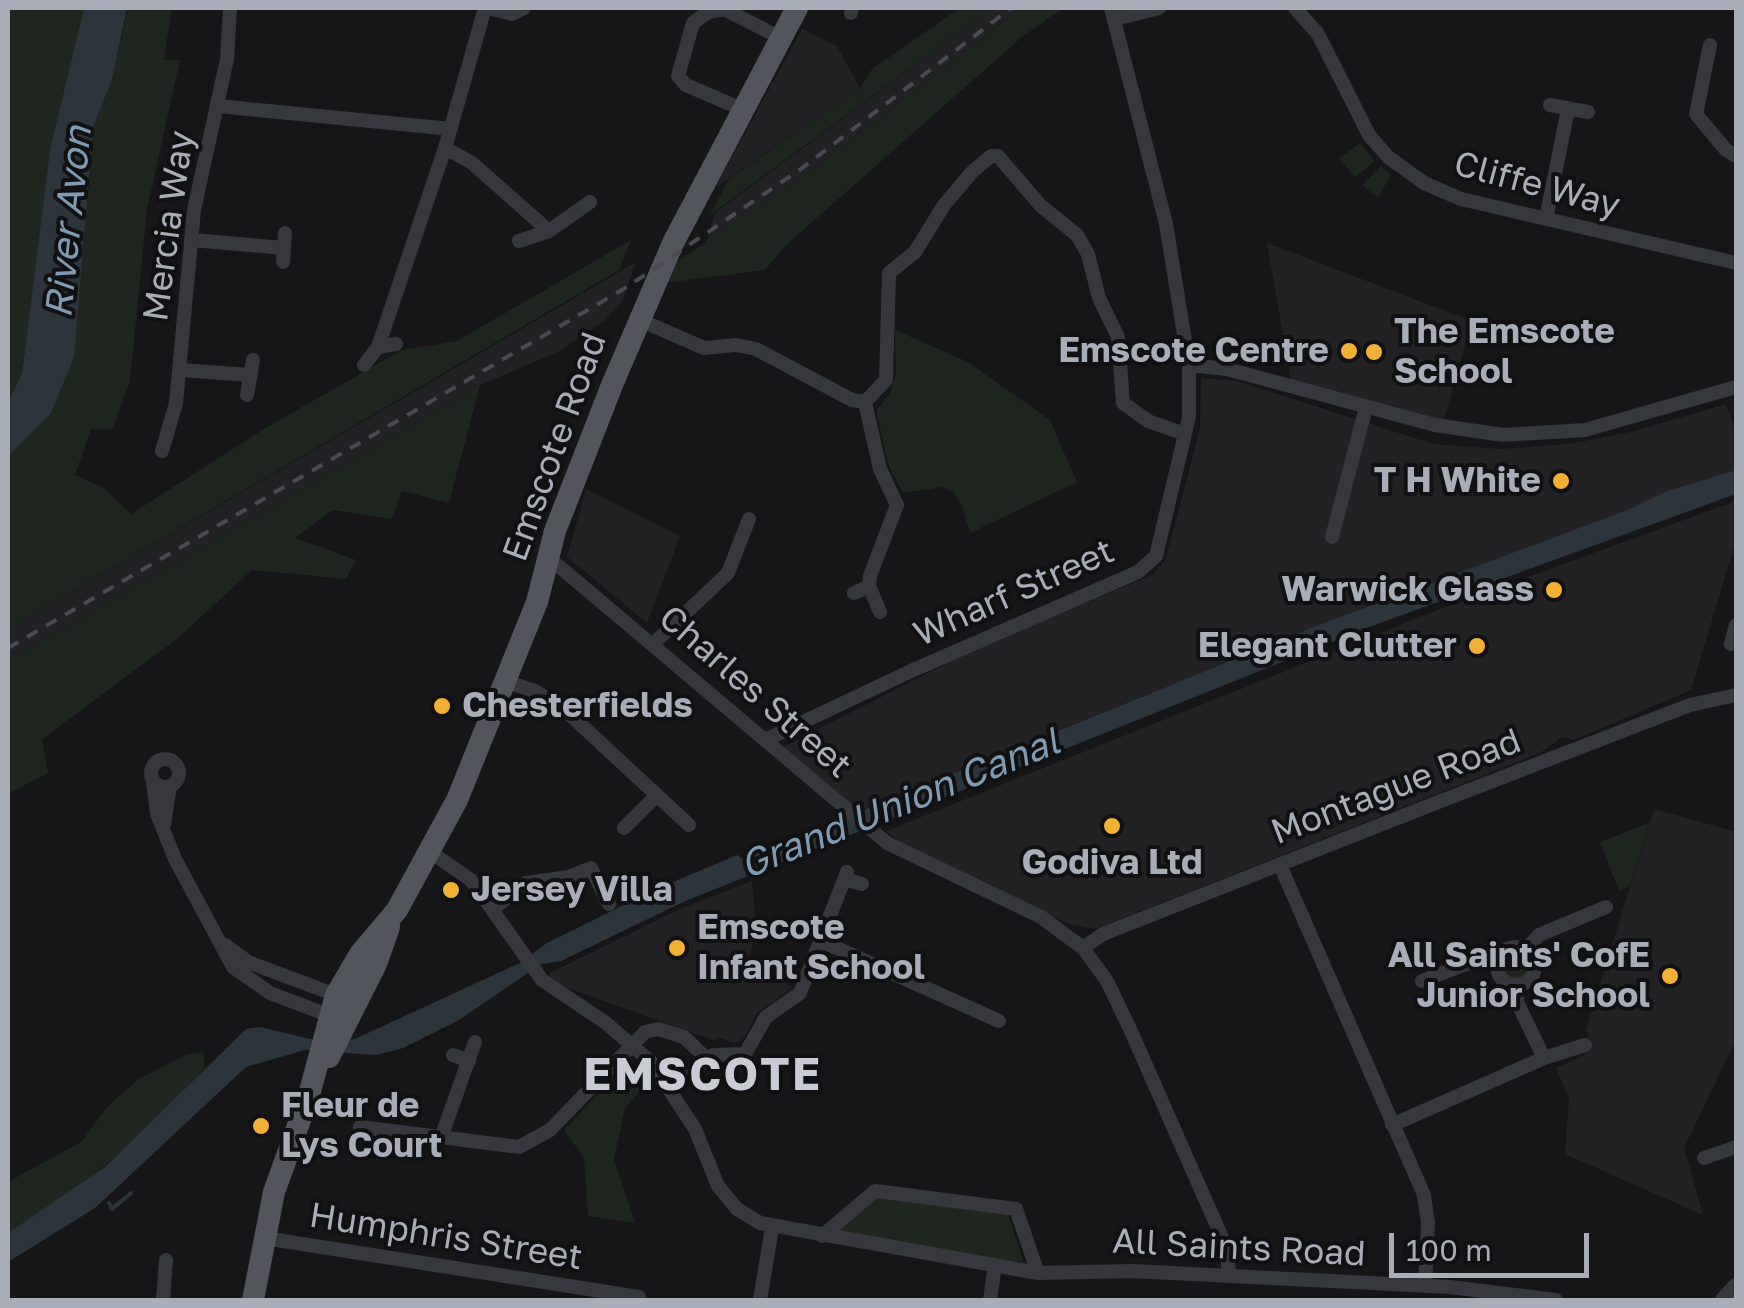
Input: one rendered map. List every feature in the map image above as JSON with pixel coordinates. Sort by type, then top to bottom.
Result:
[{"type":"main road","name":"Emscote Road","points":[[330,1032],[384,944],[393,917],[429,851],[507,682],[592,434],[640,320],[673,244],[796,8]]},
{"type":"main road","name":"Emscote Road","points":[[254,1300],[264,1238],[292,1136],[360,954],[393,917]]},
{"type":"street","name":"Mercia Way","points":[[162,451],[173,423],[192,240],[218,106],[230,8]]},
{"type":"street","points":[[364,365],[378,347],[445,148],[486,8],[512,14],[524,8]]},
{"type":"street","points":[[744,110],[681,82],[678,69],[692,15],[724,8],[781,38]]},
{"type":"street","points":[[1113,13],[1159,8]]},
{"type":"street","name":"Cliffe Way","points":[[1295,8],[1318,34],[1369,135],[1405,172],[1448,196],[1736,263]]},
{"type":"street","name":"Wharf Street","points":[[765,740],[1150,565],[1185,434],[1190,365],[1166,224],[1113,13]]},
{"type":"street","points":[[1710,45],[1696,114],[1729,154],[1736,156]]},
{"type":"street","points":[[1550,105],[1588,112]]},
{"type":"street","points":[[218,106],[451,129]]},
{"type":"street","points":[[1546,219],[1568,109]]},
{"type":"street","points":[[445,148],[472,163],[549,231]]},
{"type":"street","points":[[640,320],[704,348],[736,344],[756,349],[852,400],[865,402],[880,390],[887,374],[889,273],[916,252],[944,205],[972,172],[991,156],[998,156],[1010,165],[1041,206],[1077,235],[1088,254],[1099,298],[1118,338],[1123,402],[1148,422],[1185,434]]},
{"type":"street","points":[[519,241],[549,231],[590,202]]},
{"type":"street","points":[[192,240],[284,248]]},
{"type":"street","points":[[378,347],[396,344]]},
{"type":"street","points":[[1190,365],[1227,369],[1469,432],[1547,434],[1628,420],[1736,387]]},
{"type":"street","points":[[180,370],[252,367],[247,395]]},
{"type":"street","points":[[865,402],[880,469],[897,504],[869,586],[880,612]]},
{"type":"street","points":[[1332,537],[1366,407]]},
{"type":"street","points":[[653,644],[728,573],[749,519]]},
{"type":"street","name":"Charles Street","points":[[548,557],[878,837],[924,864],[1041,918],[1083,948],[1107,982],[1130,1028],[1224,1242],[1230,1276]]},
{"type":"street","points":[[854,593],[869,586]]},
{"type":"street","points":[[1731,644],[1736,625]]},
{"type":"street","points":[[507,682],[535,691],[565,710],[689,825]]},
{"type":"street","name":"Montague Road","points":[[1083,948],[1103,934],[1677,709],[1736,695]]},
{"type":"street","points":[[164,825],[170,786],[180,773],[170,760],[154,764],[157,814],[175,859],[233,967],[330,1032]]},
{"type":"street","points":[[153,781],[170,786]]},
{"type":"street","points":[[624,828],[656,796]]},
{"type":"street","name":"All Saints Road","points":[[429,851],[461,870],[494,908],[542,980],[632,1045],[671,1086],[727,1199],[748,1218],[772,1228],[1038,1273],[1230,1276],[1425,1286],[1556,1300]]},
{"type":"street","points":[[1280,865],[1425,1201],[1425,1286]]},
{"type":"street","points":[[494,908],[526,883],[569,877],[591,868],[609,904]]},
{"type":"street","points":[[671,1086],[706,1058],[740,1055],[751,1049],[766,1018],[802,989],[846,876],[862,884]]},
{"type":"street","points":[[1526,949],[1539,935],[1606,907]]},
{"type":"street","points":[[821,941],[1000,1021]]},
{"type":"street","points":[[220,942],[264,969],[330,1032]]},
{"type":"street","points":[[1422,982],[1487,956],[1499,957],[1514,946],[1526,949]]},
{"type":"street","points":[[1518,986],[1530,980],[1535,970],[1526,949]]},
{"type":"street","points":[[1499,957],[1499,976],[1518,986]]},
{"type":"street","points":[[1518,986],[1517,1002],[1544,1058]]},
{"type":"street","points":[[360,1128],[442,1135],[505,1147],[533,1142],[646,1032],[658,1029],[684,1037],[706,1058]]},
{"type":"street","points":[[442,1135],[475,1042]]},
{"type":"street","points":[[1392,1125],[1544,1058],[1584,1045]]},
{"type":"street","points":[[453,1055],[469,1060]]},
{"type":"street","points":[[1704,1158],[1736,1147]]},
{"type":"street","points":[[822,1236],[875,1191],[1016,1209],[1038,1273]]},
{"type":"street","points":[[760,1300],[772,1228]]},
{"type":"street","name":"Humphris Street","points":[[264,1238],[618,1297],[639,1297]]},
{"type":"street","points":[[163,1300],[166,1260]]},
{"type":"street","points":[[990,1300],[995,1265]]},
{"type":"street","points":[[1724,1300],[1736,1287]]},
{"type":"shaded area","points":[[8,8],[84,8],[50,149],[22,374],[8,402]]},
{"type":"shaded area","points":[[128,8],[172,8],[164,60],[180,60],[147,210],[130,381],[112,430],[91,429],[75,475],[104,488],[131,514],[267,427],[402,350],[457,341],[631,240],[619,270],[8,629],[8,455],[93,127],[112,80]]},
{"type":"shaded area","points":[[960,8],[992,8],[709,216],[729,179],[860,88],[872,69]]},
{"type":"shaded area","points":[[992,8],[1021,8],[811,171],[706,243],[715,213]]},
{"type":"shaded area","points":[[1021,8],[1063,8],[1022,37],[786,245],[765,270],[665,283],[678,261],[811,171]]},
{"type":"shaded area","points":[[802,29],[837,46],[860,88],[715,188]]},
{"type":"shaded area","points":[[1360,143],[1375,161],[1355,177],[1339,159]]},
{"type":"shaded area","points":[[1381,166],[1391,175],[1378,198],[1362,185]]},
{"type":"shaded area","name":"The Emscote School","points":[[1267,243],[1472,321],[1443,423],[1291,382]]},
{"type":"shaded area","points":[[636,262],[622,302],[604,321],[558,352],[480,385],[8,661],[8,629]]},
{"type":"shaded area","points":[[895,330],[968,362],[1050,420],[1077,482],[970,533],[954,493],[943,487],[903,493],[889,467],[876,411],[889,395],[896,374]]},
{"type":"shaded area","points":[[1201,378],[1237,381],[1433,444],[1500,449],[1569,444],[1635,431],[1726,404],[1736,434],[1736,470],[1667,491],[1627,510],[1316,626],[859,811],[783,747],[981,646],[1153,575],[1166,558],[1200,429]]},
{"type":"shaded area","points":[[480,385],[449,503],[402,491],[392,519],[333,510],[295,538],[356,560],[346,579],[252,570],[177,639],[42,739],[48,773],[8,794],[8,661]]},
{"type":"shaded area","points":[[586,489],[680,536],[647,623],[567,557]]},
{"type":"shaded area","points":[[1736,501],[1736,540],[1691,690],[1574,740],[1562,737],[1540,753],[1095,929],[1069,924],[923,859],[886,831],[1443,608]]},
{"type":"shaded area","name":"All Saints' CofE Junior School","points":[[1654,809],[1733,831],[1736,822],[1736,1040],[1684,1148],[1703,1215],[1565,1154],[1569,1098],[1556,1068],[1583,1056],[1591,1046],[1586,1030]]},
{"type":"shaded area","points":[[1649,823],[1630,886],[1619,891],[1600,842]]},
{"type":"shaded area","name":"Emscote Infant School","points":[[752,881],[756,929],[747,966],[793,987],[757,1013],[743,1039],[735,1043],[718,1037],[716,1041],[556,984],[548,974],[682,908]]},
{"type":"shaded area","points":[[1517,952],[1527,956],[1531,966],[1527,976],[1517,980],[1507,976],[1503,966],[1507,956]]},
{"type":"shaded area","points":[[203,1052],[205,1068],[143,1133],[82,1185],[8,1233],[8,1182],[81,1142],[109,1105],[139,1079],[185,1055]]},
{"type":"shaded area","points":[[630,1067],[647,1083],[625,1108],[614,1159],[635,1223],[588,1216],[584,1158],[564,1130],[620,1071]]},
{"type":"shaded area","points":[[874,1198],[1008,1215],[1024,1263],[836,1232]]},
{"type":"water","name":"River Avon","points":[[84,8],[127,8],[112,80],[93,127],[74,357],[51,413],[8,456],[8,402],[22,374],[50,149]]},
{"type":"water","name":"Grand Union Canal","points":[[1736,470],[1736,494],[1372,626],[683,902],[561,961],[541,964],[459,1020],[403,1048],[376,1055],[305,1050],[246,1067],[95,1208],[8,1262],[8,1233],[104,1168],[246,1029],[260,1027],[336,1045],[357,1038],[522,962],[545,944],[654,890],[737,855],[743,859],[1316,626],[1627,510],[1667,491]]},
{"type":"waterway","points":[[109,1203],[112,1209],[131,1193]]},
{"type":"railway","points":[[8,648],[627,287],[801,169],[1011,8]]},
{"type":"place","name":"Emscote Centre","points":[[1349,351]]},
{"type":"place","name":"The Emscote School","points":[[1374,352]]},
{"type":"place","name":"T H White","points":[[1561,481]]},
{"type":"place","name":"Warwick Glass","points":[[1554,590]]},
{"type":"place","name":"Elegant Clutter","points":[[1477,646]]},
{"type":"place","name":"Chesterfields","points":[[442,706]]},
{"type":"place","name":"Godiva Ltd","points":[[1112,826]]},
{"type":"place","name":"Jersey Villa","points":[[451,890]]},
{"type":"place","name":"Emscote Infant School","points":[[677,948]]},
{"type":"place","name":"All Saints' CofE Junior School","points":[[1670,976]]},
{"type":"place","name":"Fleur de Lys Court","points":[[261,1126]]},
{"type":"district","name":"EMSCOTE","points":[[703,1076]]}]
